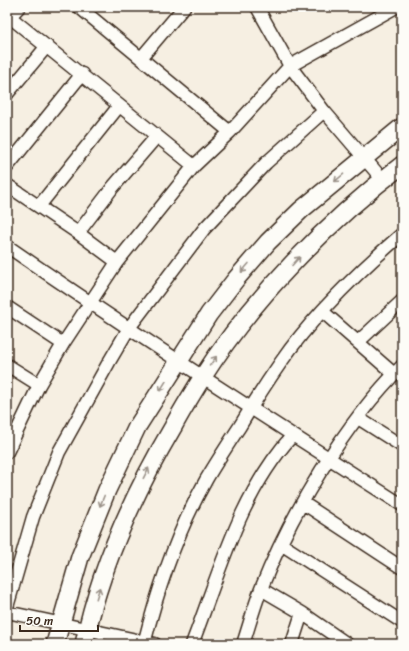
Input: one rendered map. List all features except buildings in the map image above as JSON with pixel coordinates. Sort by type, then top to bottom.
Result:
[{"type":"street","points":[[19,7],[9,18],[47,46],[194,166]]},
{"type":"street","points":[[78,7],[230,132]]},
{"type":"street","points":[[140,58],[184,7]]},
{"type":"street","points":[[257,7],[290,66],[324,111],[382,180]]},
{"type":"street","points":[[7,452],[38,385],[63,344],[117,262],[194,166],[230,132],[290,66],[396,7]]},
{"type":"street","points":[[7,94],[47,46]]},
{"type":"street","points":[[7,167],[82,74]]},
{"type":"street","points":[[39,206],[119,106]]},
{"type":"street","points":[[7,607],[33,517],[59,452],[101,375],[129,328],[204,229],[266,164],[324,111]]},
{"type":"street","points":[[55,644],[80,557],[107,490],[137,427],[209,314],[236,279],[268,242],[301,210],[402,127]]},
{"type":"street","points":[[78,233],[113,187],[157,136]]},
{"type":"street","points":[[85,636],[112,548],[130,505],[150,465],[202,377],[237,329],[305,251],[341,216],[382,180],[402,165]]},
{"type":"street","points":[[7,185],[78,233],[117,262]]},
{"type":"street","points":[[7,612],[60,623],[85,636],[148,643],[162,582],[184,525],[206,480],[282,361],[322,311],[368,264],[402,234]]},
{"type":"street","points":[[7,246],[202,377],[402,505]]},
{"type":"street","points":[[358,342],[402,301]]},
{"type":"street","points":[[7,307],[63,344]]},
{"type":"street","points":[[243,644],[261,589],[281,544],[303,503],[330,459],[358,418],[398,370],[358,342],[322,311]]},
{"type":"street","points":[[7,364],[38,385]]},
{"type":"street","points":[[358,418],[402,446]]},
{"type":"street","points":[[192,644],[212,587],[250,498],[275,455],[292,436]]},
{"type":"street","points":[[303,503],[402,568]]},
{"type":"street","points":[[281,544],[402,622]]},
{"type":"street","points":[[261,589],[302,613],[344,643]]},
{"type":"street","points":[[292,644],[302,613]]}]
